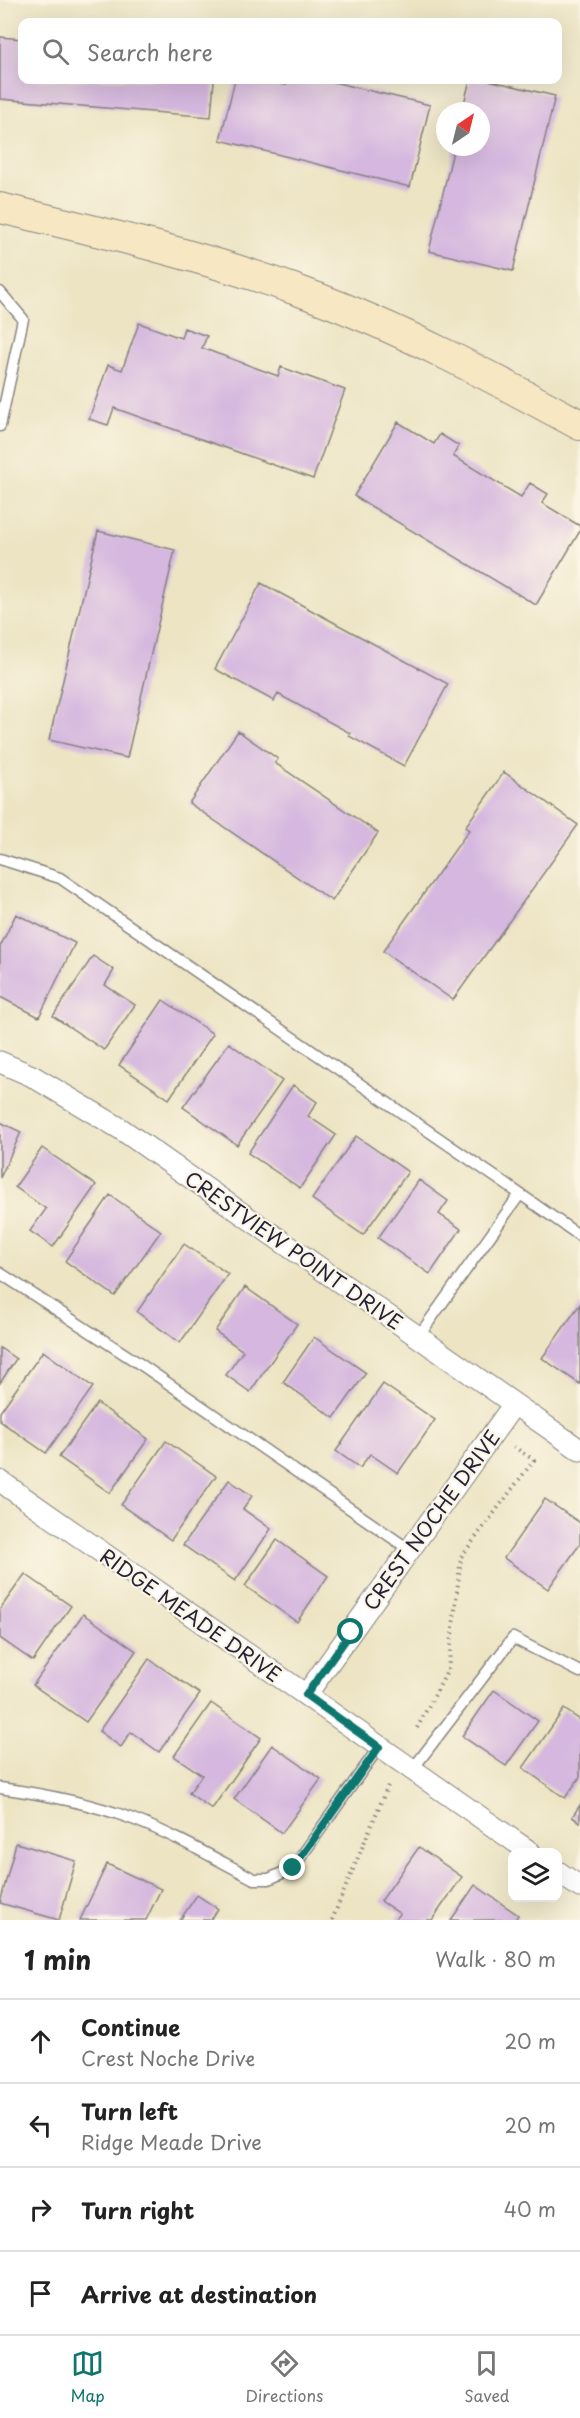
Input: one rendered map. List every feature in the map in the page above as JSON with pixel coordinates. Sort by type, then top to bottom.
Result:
[{"type":"main road","points":[[0,208],[174,251],[302,292],[385,326],[515,389],[580,425]]},
{"type":"street","name":"CRESTVIEW POINT DRIVE","points":[[0,1062],[32,1076],[121,1129],[580,1450]]},
{"type":"street","name":"CREST NOCHE DRIVE","points":[[306,1695],[514,1404]]},
{"type":"street","name":"RIDGE MEADE DRIVE","points":[[2,1488],[306,1695],[524,1848]]},
{"type":"street","points":[[562,1875],[580,1887]]},
{"type":"lane","points":[[0,292],[23,319],[0,426]]},
{"type":"lane","points":[[0,859],[60,878],[580,1236]]},
{"type":"lane","points":[[418,1337],[520,1194]]},
{"type":"lane","points":[[0,1273],[143,1366],[410,1550]]},
{"type":"lane","points":[[405,1765],[513,1638],[580,1672]]},
{"type":"lane","points":[[0,1788],[62,1799],[129,1818],[173,1837],[254,1879],[269,1880],[293,1868],[379,1747]]},
{"type":"path","points":[[332,1920],[448,1670],[461,1557],[534,1460],[493,1433]]},
{"type":"building","points":[[0,37],[18,39],[18,84],[214,84],[211,117],[0,99]]},
{"type":"building","points":[[234,84],[342,84],[430,105],[410,187],[220,140]]},
{"type":"building","points":[[469,84],[505,84],[555,96],[513,271],[429,251],[452,156],[490,156],[490,102],[464,102]]},
{"type":"building","points":[[139,323],[181,338],[184,328],[207,336],[202,348],[278,376],[281,367],[345,390],[313,479],[114,408],[108,425],[89,419],[108,365],[122,370]]},
{"type":"building","points":[[398,422],[434,444],[440,434],[459,446],[453,456],[521,497],[530,483],[548,494],[542,503],[580,526],[580,531],[536,605],[354,496]]},
{"type":"building","points":[[98,531],[175,550],[127,758],[49,740]]},
{"type":"building","points":[[261,583],[448,684],[404,766],[349,736],[350,733],[278,694],[274,701],[215,669]]},
{"type":"building","points":[[238,731],[278,759],[275,763],[378,833],[332,901],[189,803]]},
{"type":"building","points":[[504,772],[578,825],[453,1000],[383,951],[469,830],[465,827]]},
{"type":"building","points":[[16,914],[75,943],[39,1017],[0,997],[0,947]]},
{"type":"building","points":[[93,956],[114,970],[105,985],[135,1005],[104,1050],[53,1016]]},
{"type":"building","points":[[163,1000],[213,1034],[169,1099],[119,1065]]},
{"type":"building","points":[[229,1043],[282,1081],[237,1145],[183,1107]]},
{"type":"building","points":[[293,1085],[317,1102],[308,1116],[336,1135],[300,1188],[248,1153]]},
{"type":"building","points":[[0,1122],[21,1132],[0,1178]]},
{"type":"building","points":[[356,1136],[408,1172],[363,1235],[312,1199]]},
{"type":"building","points":[[42,1148],[96,1185],[53,1247],[30,1231],[46,1209],[15,1187]]},
{"type":"building","points":[[419,1180],[448,1201],[439,1214],[461,1229],[430,1274],[378,1238]]},
{"type":"building","points":[[110,1195],[161,1231],[115,1296],[65,1261]]},
{"type":"building","points":[[184,1244],[228,1274],[180,1343],[137,1312]]},
{"type":"building","points":[[245,1287],[297,1324],[250,1392],[226,1375],[243,1351],[215,1331]]},
{"type":"building","points":[[580,1304],[580,1384],[542,1358]]},
{"type":"building","points":[[314,1337],[366,1373],[334,1418],[283,1382]]},
{"type":"building","points":[[0,1348],[16,1359],[0,1383]]},
{"type":"building","points":[[43,1351],[93,1387],[46,1453],[0,1421],[0,1412]]},
{"type":"building","points":[[383,1384],[435,1420],[398,1473],[370,1454],[360,1468],[336,1451]]},
{"type":"building","points":[[97,1403],[148,1439],[110,1493],[59,1457]]},
{"type":"building","points":[[166,1441],[216,1476],[171,1540],[121,1505]]},
{"type":"building","points":[[229,1480],[252,1496],[243,1509],[271,1529],[235,1581],[183,1545]]},
{"type":"building","points":[[545,1499],[580,1523],[580,1544],[548,1589],[504,1558]]},
{"type":"building","points":[[277,1540],[328,1576],[297,1622],[245,1586]]},
{"type":"building","points":[[25,1574],[71,1606],[33,1661],[0,1638],[0,1609]]},
{"type":"building","points":[[83,1614],[136,1651],[86,1722],[33,1685]]},
{"type":"building","points":[[149,1659],[200,1694],[159,1752],[131,1732],[121,1747],[99,1731]]},
{"type":"building","points":[[494,1690],[538,1721],[506,1766],[462,1736]]},
{"type":"building","points":[[211,1703],[261,1738],[212,1809],[189,1793],[202,1775],[174,1756]]},
{"type":"building","points":[[564,1709],[580,1720],[580,1777],[565,1798],[523,1768]]},
{"type":"building","points":[[272,1745],[321,1779],[282,1833],[234,1799]]},
{"type":"building","points":[[580,1805],[580,1822],[572,1817]]},
{"type":"building","points":[[16,1843],[76,1861],[59,1920],[0,1903]]},
{"type":"building","points":[[419,1847],[462,1877],[432,1920],[395,1920],[400,1914],[381,1901]]},
{"type":"building","points":[[107,1864],[161,1889],[146,1920],[80,1920]]},
{"type":"building","points":[[475,1885],[518,1915],[515,1920],[451,1920]]},
{"type":"building","points":[[197,1895],[218,1909],[211,1920],[180,1920]]},
{"type":"route","points":[[293,1868],[379,1747],[306,1695],[351,1632]]}]
